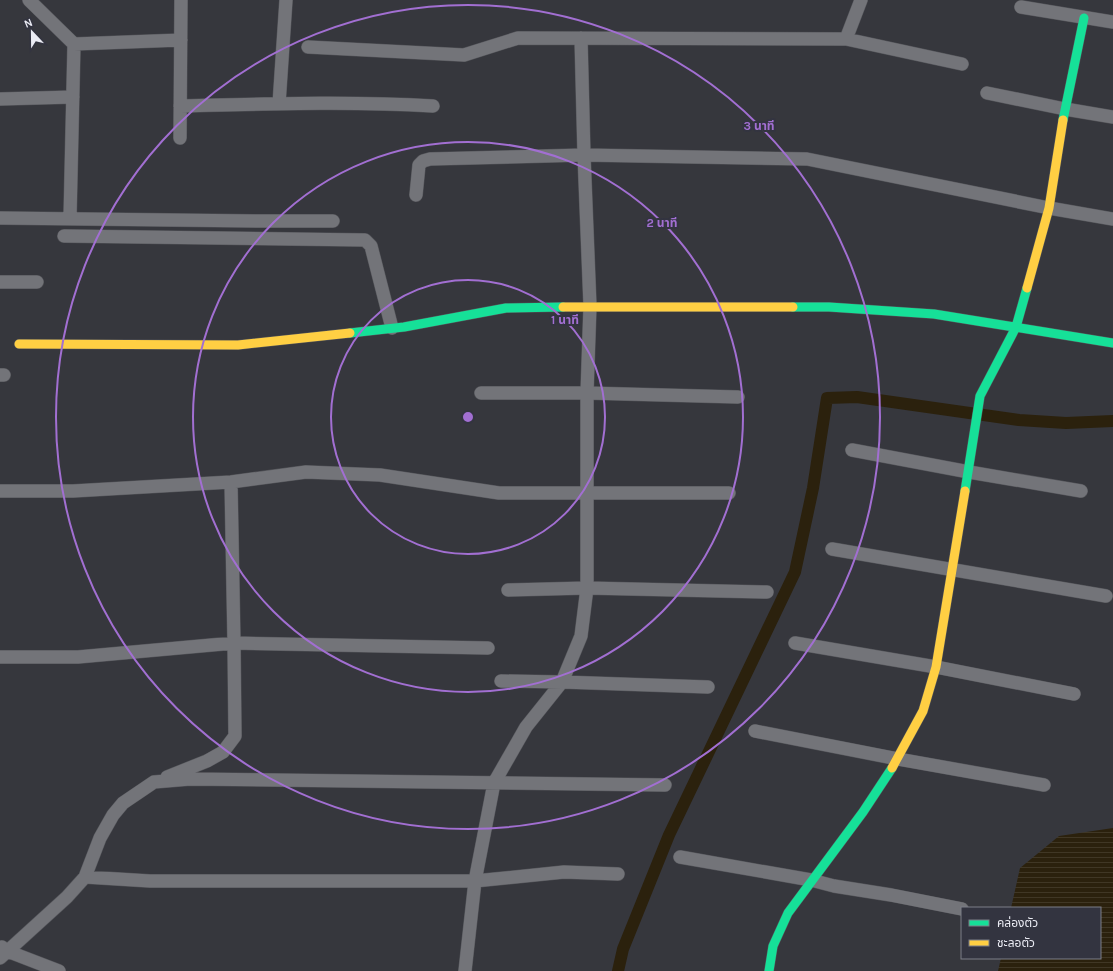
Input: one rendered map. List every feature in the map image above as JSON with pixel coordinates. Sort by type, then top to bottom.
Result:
[{"type":"street","points":[[29,0],[74,44],[181,40]]},
{"type":"street","points":[[180,138],[181,0]]},
{"type":"street","points":[[279,104],[286,0]]},
{"type":"street","points":[[846,39],[861,0]]},
{"type":"street","points":[[1021,7],[1113,22]]},
{"type":"street","points":[[770,971],[773,946],[788,913],[811,880],[863,812],[898,759],[923,711],[936,667],[969,472],[980,396],[1016,327],[1049,208],[1065,109],[1084,18]]},
{"type":"street","points":[[308,47],[464,55],[518,38],[846,39],[962,64]]},
{"type":"street","points":[[466,971],[475,881],[494,783],[526,727],[562,682],[581,636],[587,588],[587,392],[590,306],[581,38]]},
{"type":"street","points":[[70,218],[74,44]]},
{"type":"street","points":[[987,93],[1113,117]]},
{"type":"street","points":[[0,99],[73,97]]},
{"type":"street","points":[[180,106],[279,104],[394,104],[432,106]]},
{"type":"street","points":[[416,195],[419,165],[423,161],[430,159],[584,155],[807,159],[1049,208],[1113,219]]},
{"type":"street","points":[[0,218],[263,222],[333,221]]},
{"type":"street","points":[[64,236],[366,240],[371,246],[392,328]]},
{"type":"street","points":[[0,282],[37,282]]},
{"type":"street","points":[[19,344],[238,345],[392,328],[506,308],[590,306],[830,307],[934,314],[1113,343]]},
{"type":"street","points":[[481,392],[587,392],[738,396]]},
{"type":"street","points":[[852,450],[1081,491]]},
{"type":"street","points":[[0,491],[73,491],[231,482],[306,472],[385,476],[499,493],[587,494],[729,492]]},
{"type":"street","points":[[2,952],[67,897],[85,877],[100,838],[113,815],[123,803],[154,782],[207,761],[223,752],[235,736],[231,482]]},
{"type":"street","points":[[832,549],[1106,596]]},
{"type":"street","points":[[508,590],[587,588],[767,592]]},
{"type":"street","points":[[0,658],[78,657],[234,643],[488,648]]},
{"type":"street","points":[[795,643],[936,667],[1074,694]]},
{"type":"street","points":[[501,681],[708,688]]},
{"type":"street","points":[[755,731],[898,759],[1044,785]]},
{"type":"street","points":[[154,782],[190,779],[665,785]]},
{"type":"street","points":[[680,857],[811,880],[834,886],[961,910]]},
{"type":"street","points":[[85,877],[150,881],[475,881],[564,872],[618,874]]},
{"type":"street","points":[[2,952],[59,971]]},
{"type":"shaded area","points":[[1113,828],[1113,971],[998,971],[1001,959],[1101,959],[1101,907],[1011,907],[1020,868],[1059,836]]},
{"type":"waterway","points":[[618,971],[623,949],[669,835],[795,572],[813,488],[827,398],[857,397],[1019,420],[1066,423],[1113,421]]},
{"type":"traffic: fast","points":[[1063,120],[1084,18]]},
{"type":"traffic: fast","points":[[965,491],[980,396],[1016,327],[1027,288]]},
{"type":"traffic: fast","points":[[350,333],[404,327],[506,308],[563,307]]},
{"type":"traffic: fast","points":[[793,307],[829,307],[934,314],[1113,343]]},
{"type":"traffic: fast","points":[[769,971],[773,946],[788,913],[863,812],[892,768]]},
{"type":"traffic: slow","points":[[1027,288],[1049,208],[1063,120]]},
{"type":"traffic: slow","points":[[563,307],[793,307]]},
{"type":"traffic: slow","points":[[19,344],[238,345],[350,333]]},
{"type":"traffic: slow","points":[[892,768],[923,711],[936,667],[965,491]]}]
